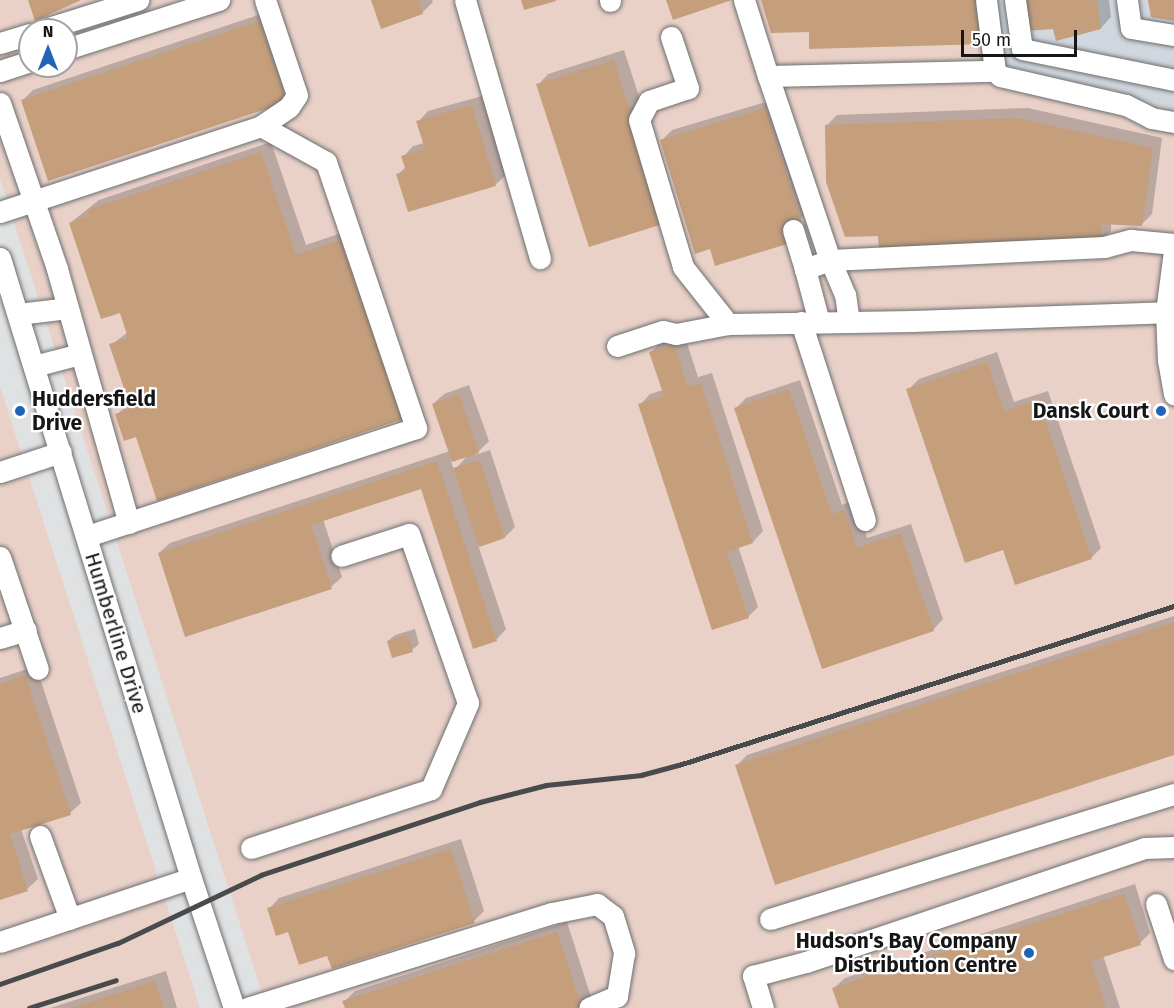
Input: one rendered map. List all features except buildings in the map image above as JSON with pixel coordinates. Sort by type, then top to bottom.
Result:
[{"type":"street","points":[[78,19],[138,0]]},
{"type":"street","points":[[78,45],[219,0]]},
{"type":"street","points":[[0,212],[261,126],[289,108],[297,95],[265,0]]},
{"type":"street","points":[[465,0],[540,258]]},
{"type":"street","points":[[744,0],[830,260],[845,295],[849,322]]},
{"type":"street","points":[[986,0],[995,71],[1000,76],[1126,105],[1151,118],[1174,122]]},
{"type":"street","points":[[1015,0],[1022,49],[1174,80]]},
{"type":"street","points":[[1127,0],[1131,28],[1174,35]]},
{"type":"street","points":[[671,37],[688,88],[649,100],[639,120],[683,267],[728,324]]},
{"type":"street","points":[[0,43],[18,38]]},
{"type":"street","points":[[0,71],[18,65]]},
{"type":"street","points":[[768,76],[995,71]]},
{"type":"street","points":[[0,104],[68,308],[129,523]]},
{"type":"street","points":[[87,536],[416,428],[326,162],[261,126]]},
{"type":"street","points":[[793,230],[805,269],[810,322],[865,520]]},
{"type":"street","points":[[805,269],[830,260],[1104,247],[1131,240],[1174,244]]},
{"type":"street","points":[[1174,251],[1166,312],[1168,360],[1174,394]]},
{"type":"street","name":"Humberline Drive","points":[[1,267],[18,314],[87,536],[190,878],[234,1008]]},
{"type":"street","points":[[18,314],[68,308]]},
{"type":"street","points":[[617,346],[663,331],[676,334],[728,324],[1166,312]]},
{"type":"street","points":[[34,366],[80,354]]},
{"type":"street","points":[[0,472],[61,452]]},
{"type":"street","points":[[251,848],[431,789],[468,703],[409,534],[341,556]]},
{"type":"street","points":[[0,556],[38,669]]},
{"type":"street","points":[[0,638],[26,630]]},
{"type":"street","points":[[770,919],[1174,795]]},
{"type":"street","points":[[40,836],[70,919]]},
{"type":"street","points":[[763,1008],[753,976],[806,962],[1144,848],[1174,847]]},
{"type":"street","points":[[0,942],[190,878]]},
{"type":"street","points":[[1156,903],[1174,959]]},
{"type":"street","points":[[248,1008],[304,1000],[552,913],[597,904],[613,916],[624,953],[617,996],[589,1008]]},
{"type":"shaded area","points":[[0,0],[994,0],[1003,67],[1174,110],[1174,1008],[267,1008],[0,179]]},
{"type":"shaded area","points":[[994,0],[1174,0],[1174,110],[1003,67]]},
{"type":"shaded area","points":[[0,387],[200,1008],[0,1008]]},
{"type":"railway","points":[[0,984],[118,943],[261,875],[480,802],[546,785],[641,775],[679,765],[1174,606]]},
{"type":"railway","points":[[29,1008],[116,980]]},
{"type":"place","name":"Huddersfield Drive","points":[[20,411]]},
{"type":"place","name":"Dansk Court","points":[[1161,411]]},
{"type":"place","name":"Hudson's Bay Company Distribution Centre","points":[[1029,953]]}]
